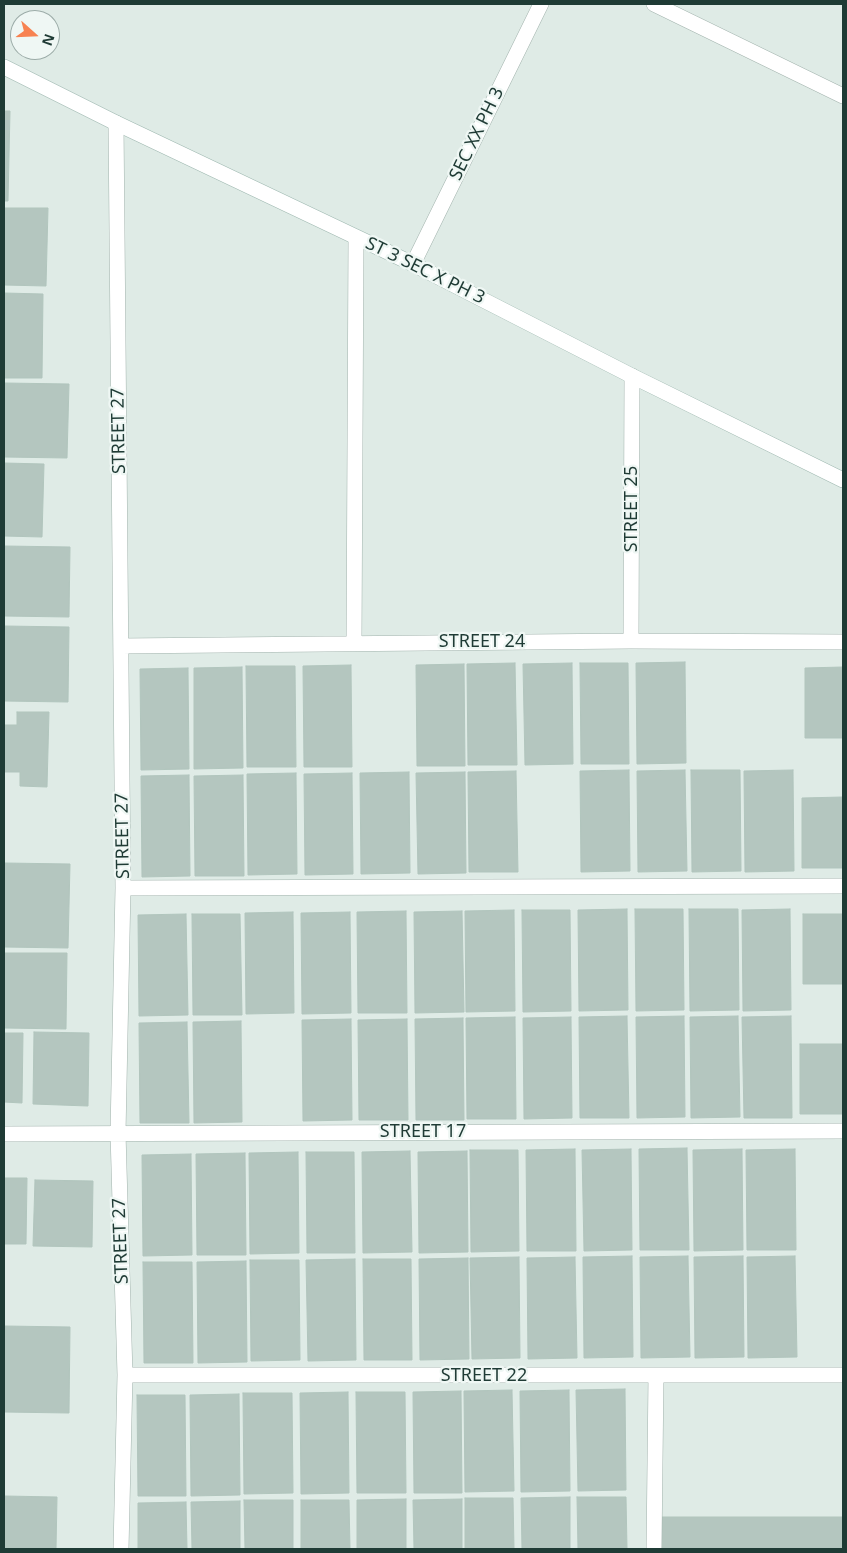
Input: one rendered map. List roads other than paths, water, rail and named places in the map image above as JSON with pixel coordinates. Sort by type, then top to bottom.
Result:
[{"type":"street","name":"SEC XX PH 3","points":[[413,264],[541,4]]},
{"type":"street","points":[[654,4],[843,95]]},
{"type":"street","name":"ST 3 SEC X PH 3","points":[[4,67],[116,123],[413,264],[632,376],[843,480]]},
{"type":"street","name":"STREET 27","points":[[116,123],[124,888],[118,1133],[125,1375],[121,1549]]},
{"type":"street","points":[[354,643],[356,238]]},
{"type":"street","name":"STREET 25","points":[[631,641],[632,376]]},
{"type":"street","name":"STREET 24","points":[[121,646],[631,641],[843,642]]},
{"type":"street","points":[[124,888],[843,886]]},
{"type":"street","name":"STREET 17","points":[[4,1134],[843,1131]]},
{"type":"street","name":"STREET 22","points":[[125,1375],[843,1375]]},
{"type":"street","points":[[654,1549],[656,1376]]}]
